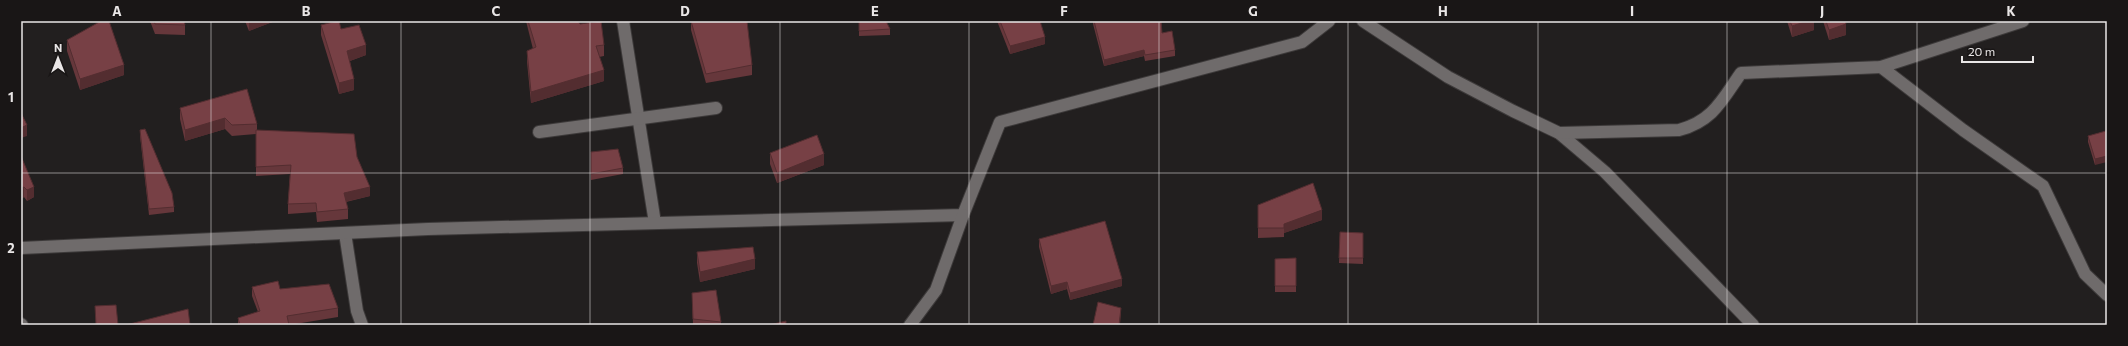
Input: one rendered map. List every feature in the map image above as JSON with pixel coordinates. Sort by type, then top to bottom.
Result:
[{"type":"street","points":[[623,21],[655,223]]},
{"type":"street","points":[[910,325],[936,290],[963,215],[1000,122],[1302,42],[1328,21]]},
{"type":"street","points":[[1363,21],[1448,77],[1559,133],[1605,172],[1754,325]]},
{"type":"street","points":[[1559,133],[1679,130],[1691,127],[1710,116],[1741,73],[1881,67],[2023,21]]},
{"type":"street","points":[[1881,67],[1963,130],[2043,186],[2085,274],[2107,295]]},
{"type":"street","points":[[539,132],[716,108]]},
{"type":"street","points":[[21,248],[345,233],[963,215]]},
{"type":"street","points":[[345,233],[357,311],[362,325]]},
{"type":"building","points":[[101,21],[109,21],[124,65],[80,79],[67,40]]},
{"type":"building","points":[[154,21],[184,21],[185,25],[155,24]]},
{"type":"building","points":[[339,21],[341,29],[359,25],[366,45],[347,51],[354,79],[339,83],[321,25]]},
{"type":"building","points":[[528,21],[578,21],[580,24],[601,21],[604,45],[596,46],[604,70],[531,92],[527,51],[536,47]]},
{"type":"building","points":[[691,21],[747,21],[752,65],[706,74]]},
{"type":"building","points":[[859,21],[886,21],[890,29],[859,31]]},
{"type":"building","points":[[1000,21],[1040,21],[1045,37],[1010,46]]},
{"type":"building","points":[[1094,21],[1161,21],[1162,33],[1172,31],[1175,50],[1145,55],[1144,50],[1104,60]]},
{"type":"building","points":[[1790,21],[1808,21],[1792,26]]},
{"type":"building","points":[[1826,21],[1845,21],[1846,24],[1829,30]]},
{"type":"building","points":[[247,89],[257,124],[232,125],[225,118],[185,130],[180,108]]},
{"type":"building","points":[[21,113],[27,125],[21,128]]},
{"type":"building","points":[[145,129],[172,193],[174,207],[149,209],[140,130]]},
{"type":"building","points":[[256,130],[354,134],[357,157],[370,187],[344,193],[348,209],[317,212],[316,203],[288,204],[291,165],[256,167]]},
{"type":"building","points":[[2106,131],[2107,156],[2095,159],[2088,136]]},
{"type":"building","points":[[817,135],[824,154],[777,173],[770,153]]},
{"type":"building","points":[[618,149],[623,168],[591,174],[591,152]]},
{"type":"building","points":[[21,156],[34,187],[27,190],[24,187],[21,188]]},
{"type":"building","points":[[1313,183],[1322,210],[1284,224],[1284,228],[1258,228],[1258,205]]},
{"type":"building","points":[[1105,221],[1122,279],[1070,293],[1067,282],[1051,286],[1039,239]]},
{"type":"building","points":[[1340,232],[1363,233],[1363,258],[1339,258]]},
{"type":"building","points":[[753,247],[755,259],[700,272],[697,252]]},
{"type":"building","points":[[1296,258],[1296,286],[1275,286],[1275,259]]},
{"type":"building","points":[[278,281],[280,289],[329,284],[338,308],[287,316],[289,325],[240,325],[238,318],[260,311],[252,287]]},
{"type":"building","points":[[716,290],[721,322],[693,319],[692,293]]},
{"type":"building","points":[[1098,302],[1121,308],[1119,325],[1093,325]]},
{"type":"building","points":[[116,305],[118,325],[96,325],[95,306]]},
{"type":"building","points":[[188,309],[190,325],[126,325]]},
{"type":"building","points":[[786,321],[786,325],[769,325]]}]
